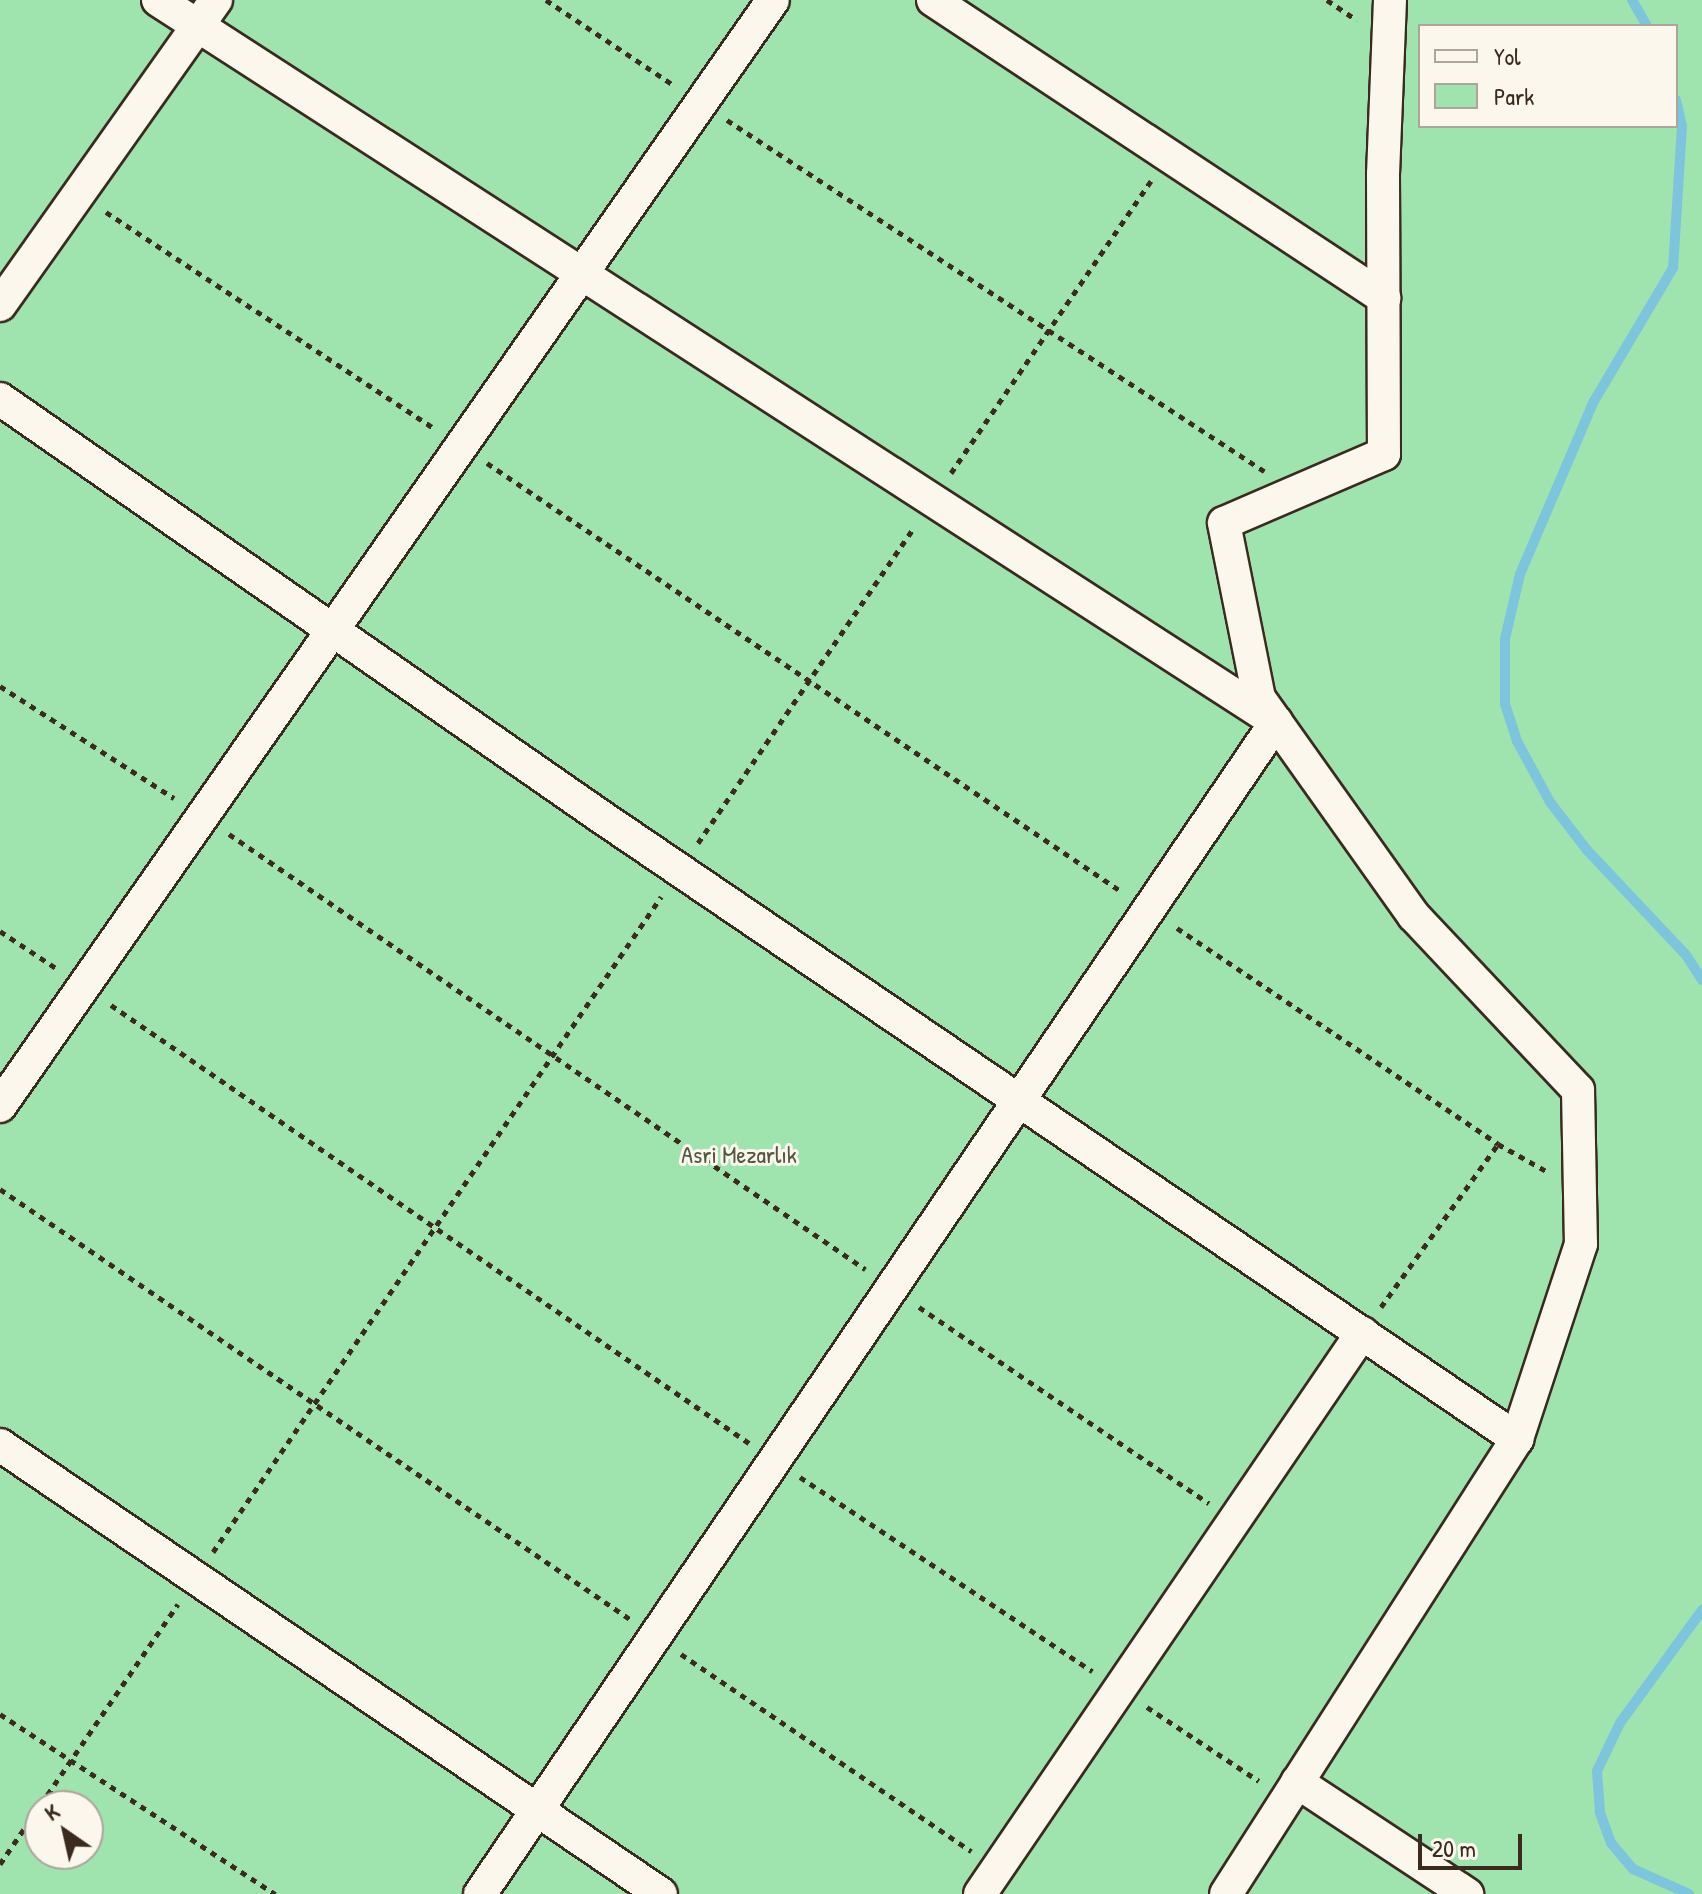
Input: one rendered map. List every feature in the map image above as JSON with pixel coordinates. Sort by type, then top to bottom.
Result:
[{"type":"street","points":[[158,0],[1276,722]]},
{"type":"street","points":[[0,305],[216,0]]},
{"type":"street","points":[[0,1106],[773,0]]},
{"type":"street","points":[[933,0],[1384,298]]},
{"type":"street","points":[[1226,1894],[1517,1439],[1581,1244],[1578,1090],[1414,916],[1259,698],[1224,523],[1384,454],[1390,0]]},
{"type":"street","points":[[0,399],[680,870],[1517,1439]]},
{"type":"street","points":[[480,1894],[1276,722]]},
{"type":"street","points":[[988,1881],[1362,1333]]},
{"type":"street","points":[[0,1445],[539,1807],[661,1894]]},
{"type":"street","points":[[1292,1790],[1467,1894]]},
{"type":"path","points":[[546,0],[1048,332],[1297,492]]},
{"type":"path","points":[[0,1864],[1168,156]]},
{"type":"path","points":[[79,194],[460,445],[808,683],[1498,1144],[1580,1190]]},
{"type":"path","points":[[0,686],[202,815],[1234,1520]]},
{"type":"path","points":[[0,931],[775,1460],[1119,1689],[1292,1790]]},
{"type":"path","points":[[1362,1333],[1498,1144]]},
{"type":"path","points":[[0,1189],[313,1406],[655,1636],[988,1881]]},
{"type":"path","points":[[0,1714],[275,1894]]},
{"type":"green space","name":"Asri Mezarlık","points":[[0,0],[1702,0],[1702,1894],[0,1894]]},
{"type":"waterway","points":[[1632,0],[1646,24]]},
{"type":"waterway","points":[[1678,109],[1682,126],[1673,268],[1593,403],[1520,574],[1505,639],[1505,704],[1517,741],[1550,802],[1587,850],[1686,955],[1702,980]]},
{"type":"waterway","points":[[1689,1894],[1633,1869],[1611,1843],[1600,1812],[1597,1771],[1620,1723],[1702,1610]]}]
